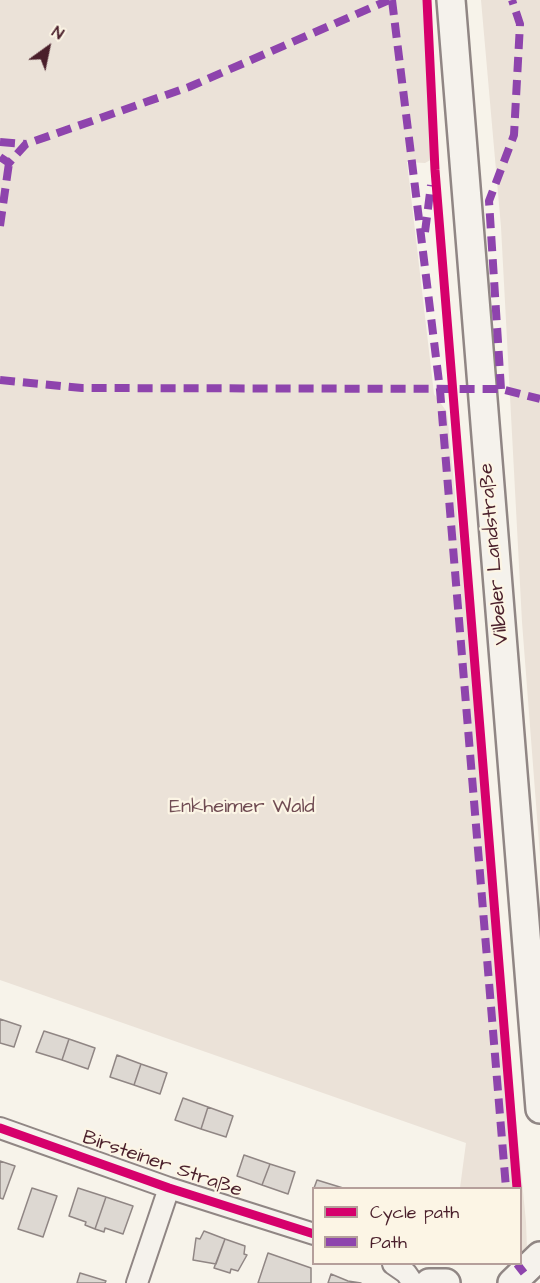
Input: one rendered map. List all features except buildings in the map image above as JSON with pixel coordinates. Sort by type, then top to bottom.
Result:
[{"type":"main road","name":"Vilbeler Landstraße","points":[[451,0],[540,1108]]},
{"type":"main road","points":[[512,1283],[540,1256]]},
{"type":"main road","points":[[429,1283],[446,1283]]},
{"type":"street","name":"Birsteiner Straße","points":[[0,1128],[169,1188],[312,1233]]},
{"type":"street","points":[[137,1283],[169,1188]]},
{"type":"street","points":[[396,1265],[406,1273],[413,1283]]},
{"type":"green space","name":"Enkheimer Wald","points":[[0,0],[425,0],[436,157],[425,163],[407,162],[434,394],[447,412],[526,1222],[527,1249],[522,1252],[522,1187],[460,1187],[466,1143],[0,980]]},
{"type":"green space","points":[[481,0],[540,0],[540,856],[522,622],[501,227]]},
{"type":"marked path","points":[[0,157],[9,163],[26,144],[189,87],[389,0]]},
{"type":"marked path","points":[[392,0],[440,390],[506,1187]]},
{"type":"marked path","points":[[501,389],[489,201],[514,135],[520,24],[512,0]]},
{"type":"marked path","points":[[0,142],[26,144]]},
{"type":"marked path","points":[[0,226],[9,163]]},
{"type":"marked path","points":[[425,232],[431,185]]},
{"type":"marked path","points":[[0,380],[82,388],[501,389],[540,399]]},
{"type":"marked path","points":[[518,1265],[524,1273]]},
{"type":"cycle path","points":[[427,0],[435,170],[517,1187]]},
{"type":"cycle path","points":[[0,1128],[169,1188],[312,1233]]}]
